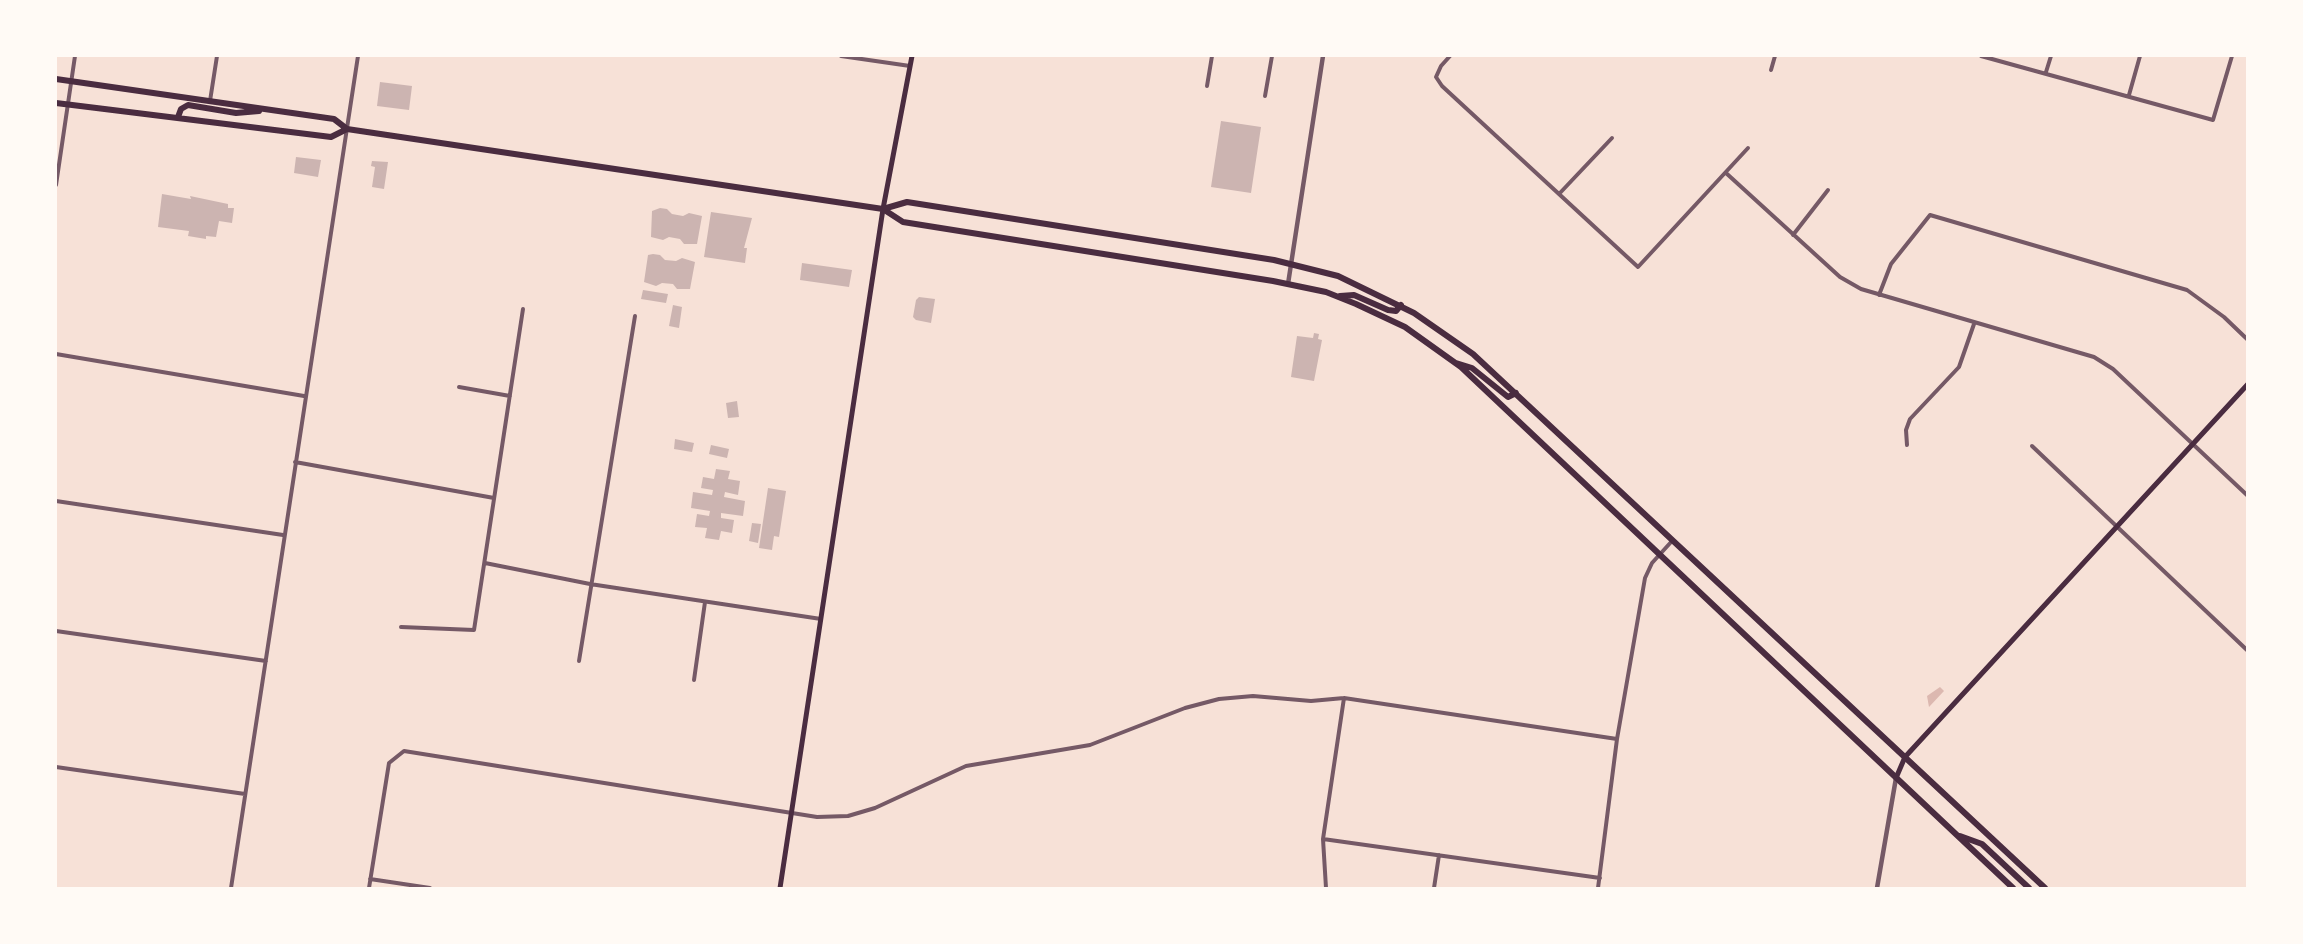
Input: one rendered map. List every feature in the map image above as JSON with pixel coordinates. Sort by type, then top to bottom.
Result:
[{"type":"main road","points":[[780,888],[883,209],[912,56]]},
{"type":"main road","points":[[56,79],[334,119],[347,129],[883,209],[903,222],[1288,284],[1337,296],[1405,327],[1455,363],[2013,888]]},
{"type":"main road","points":[[56,103],[331,137],[347,129]]},
{"type":"main road","points":[[178,117],[181,109],[188,105],[236,113],[265,109]]},
{"type":"main road","points":[[883,209],[907,202],[1292,264],[1338,276],[1401,305],[1458,342],[1516,393],[2045,888]]},
{"type":"main road","points":[[1337,296],[1354,296],[1395,311],[1401,305]]},
{"type":"main road","points":[[1455,363],[1472,368],[1508,397],[1516,393]]},
{"type":"main road","points":[[1896,778],[1905,757],[2247,384]]},
{"type":"main road","points":[[1956,835],[1982,844],[2029,888]]},
{"type":"street","points":[[56,185],[75,56]]},
{"type":"street","points":[[210,102],[217,56]]},
{"type":"street","points":[[231,888],[304,396],[358,56]]},
{"type":"street","points":[[842,56],[910,66]]},
{"type":"street","points":[[1207,86],[1212,56]]},
{"type":"street","points":[[1265,96],[1272,56]]},
{"type":"street","points":[[1288,284],[1323,56]]},
{"type":"street","points":[[1450,56],[1441,66],[1436,77],[1638,267],[1748,148]]},
{"type":"street","points":[[1771,70],[1775,56]]},
{"type":"street","points":[[1982,56],[2129,95],[2212,120],[2232,56]]},
{"type":"street","points":[[2046,72],[2051,56]]},
{"type":"street","points":[[2129,95],[2140,56]]},
{"type":"street","points":[[1559,194],[1612,138]]},
{"type":"street","points":[[1726,173],[1840,277],[1879,295],[2094,357],[2113,369],[2247,496]]},
{"type":"street","points":[[1793,235],[1828,190]]},
{"type":"street","points":[[1879,295],[1891,264],[1930,215],[2187,290],[2224,317],[2247,340]]},
{"type":"street","points":[[401,627],[474,630],[523,309]]},
{"type":"street","points":[[579,661],[635,316]]},
{"type":"street","points":[[1907,445],[1906,430],[1910,419],[1959,367],[1974,324]]},
{"type":"street","points":[[56,354],[304,396]]},
{"type":"street","points":[[459,387],[510,396]]},
{"type":"street","points":[[2032,446],[2247,651]]},
{"type":"street","points":[[295,462],[494,498]]},
{"type":"street","points":[[56,501],[283,535]]},
{"type":"street","points":[[1598,888],[1617,739],[1645,578],[1660,554],[1672,541]]},
{"type":"street","points":[[484,563],[590,584],[821,619]]},
{"type":"street","points":[[694,680],[705,602]]},
{"type":"street","points":[[56,631],[266,661]]},
{"type":"street","points":[[369,888],[389,763],[395,755],[404,751],[817,817],[848,816],[875,808],[966,766],[1090,745],[1185,708],[1220,699],[1253,696],[1311,701],[1344,698],[1617,739]]},
{"type":"street","points":[[1326,888],[1323,839],[1344,698]]},
{"type":"street","points":[[56,767],[245,795]]},
{"type":"street","points":[[1877,888],[1896,778]]},
{"type":"street","points":[[1323,839],[1600,878]]},
{"type":"street","points":[[1434,888],[1439,855]]},
{"type":"street","points":[[370,879],[430,888]]},
{"type":"shaded area","points":[[1940,687],[1944,691],[1929,707],[1927,696]]},
{"type":"building","points":[[380,82],[412,86],[409,110],[377,106]]},
{"type":"building","points":[[1221,121],[1261,127],[1251,193],[1211,187]]},
{"type":"building","points":[[296,157],[321,160],[318,177],[294,173]]},
{"type":"building","points":[[372,161],[388,162],[384,189],[372,187],[375,167],[371,166]]},
{"type":"building","points":[[162,194],[191,199],[190,196],[228,204],[228,208],[234,208],[232,223],[219,221],[216,237],[206,236],[206,239],[188,236],[189,231],[158,227]]},
{"type":"building","points":[[660,208],[667,209],[672,214],[683,216],[689,213],[702,216],[697,244],[684,244],[680,239],[669,237],[663,240],[651,237],[652,211]]},
{"type":"building","points":[[711,212],[752,218],[744,248],[747,248],[745,263],[704,257]]},
{"type":"building","points":[[648,255],[660,255],[665,260],[676,261],[682,258],[695,262],[690,289],[677,289],[673,284],[662,283],[656,286],[644,282]]},
{"type":"building","points":[[802,263],[852,270],[849,287],[800,280]]},
{"type":"building","points":[[643,290],[668,294],[666,303],[641,299]]},
{"type":"building","points":[[919,297],[935,299],[931,323],[916,320],[913,317],[916,300]]},
{"type":"building","points":[[673,305],[682,307],[679,328],[669,326]]},
{"type":"building","points":[[1314,333],[1319,334],[1318,339],[1322,340],[1314,381],[1291,377],[1297,336],[1313,338]]},
{"type":"building","points":[[737,401],[739,417],[728,418],[726,403]]},
{"type":"building","points":[[675,439],[694,443],[692,452],[674,449]]},
{"type":"building","points":[[711,445],[729,449],[727,458],[709,454]]},
{"type":"building","points":[[716,469],[730,471],[728,479],[740,481],[738,495],[725,492],[724,497],[745,501],[743,516],[721,513],[721,518],[734,520],[732,533],[721,531],[719,540],[705,538],[707,528],[695,527],[697,514],[709,516],[710,511],[691,508],[693,492],[712,495],[713,490],[701,488],[703,477],[714,479]]},
{"type":"building","points":[[768,488],[786,491],[779,537],[774,536],[772,550],[759,548]]},
{"type":"building","points":[[752,523],[761,524],[758,543],[749,541]]}]
